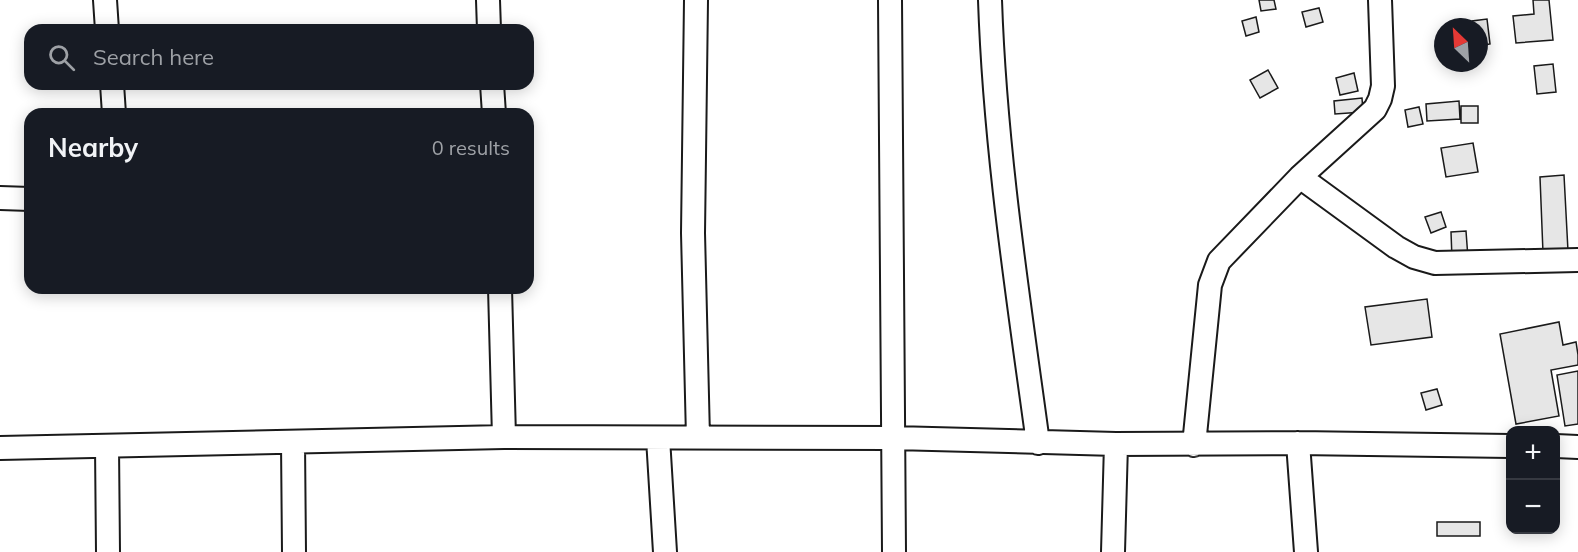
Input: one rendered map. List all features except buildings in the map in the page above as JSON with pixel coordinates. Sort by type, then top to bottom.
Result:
[{"type":"street","points":[[105,0],[107,24]]},
{"type":"street","points":[[488,0],[489,24]]},
{"type":"street","points":[[696,0],[693,233],[698,437]]},
{"type":"street","points":[[890,0],[894,552]]},
{"type":"street","points":[[990,0],[999,137],[1009,230],[1038,443]]},
{"type":"street","points":[[1194,445],[1210,285],[1214,270],[1219,261],[1300,177],[1375,109],[1383,87],[1380,0]]},
{"type":"street","points":[[112,90],[114,108]]},
{"type":"street","points":[[492,90],[494,108]]},
{"type":"street","points":[[1300,177],[1396,247],[1414,257],[1435,263],[1578,260]]},
{"type":"street","points":[[0,198],[24,199]]},
{"type":"street","points":[[500,294],[504,437]]},
{"type":"street","points":[[0,448],[504,437],[894,438],[1038,443],[1506,446]]},
{"type":"street","points":[[658,438],[665,552]]},
{"type":"street","points":[[293,442],[294,552]]},
{"type":"street","points":[[1298,443],[1306,552]]},
{"type":"street","points":[[1113,552],[1116,444]]},
{"type":"street","points":[[108,446],[108,552]]},
{"type":"street","points":[[1560,446],[1578,447]]}]
